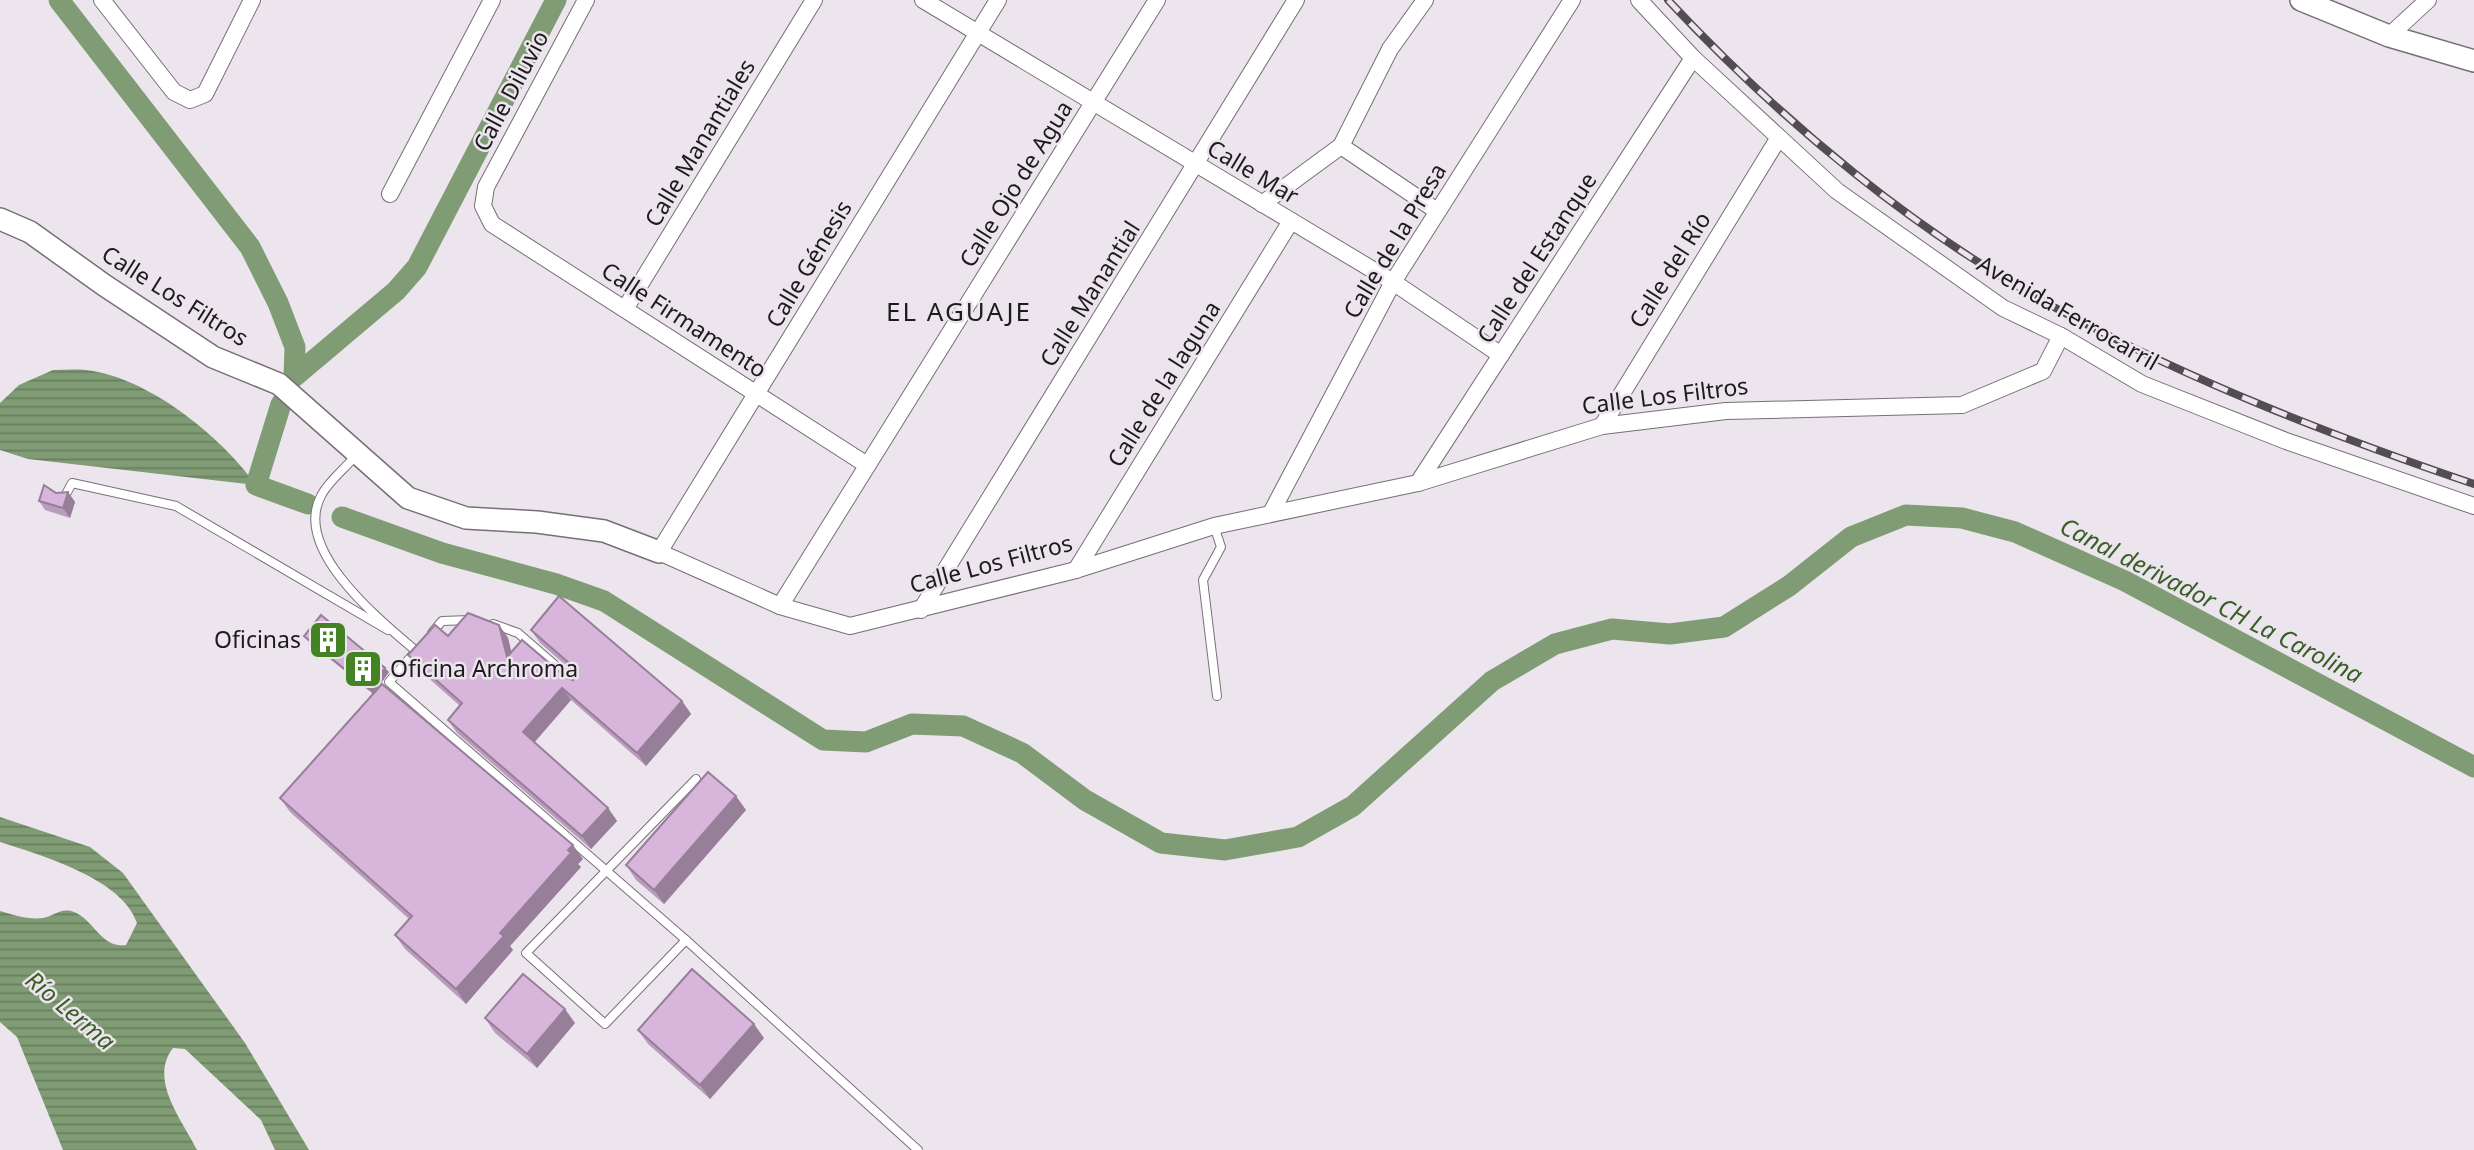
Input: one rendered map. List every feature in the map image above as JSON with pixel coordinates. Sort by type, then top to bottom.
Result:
[{"type":"street","points":[[102,0],[174,92],[190,100],[205,94],[252,0]]},
{"type":"street","points":[[390,194],[492,0]]},
{"type":"street","name":"Calle Diluvio","points":[[484,206],[486,187],[586,0]]},
{"type":"street","name":"Calle Manantiales","points":[[625,309],[814,0]]},
{"type":"street","name":"Calle Mar","points":[[923,0],[1393,282],[1501,355]]},
{"type":"street","name":"Calle Génesis","points":[[659,552],[998,0]]},
{"type":"street","name":"Calle Ojo de Agua","points":[[780,606],[1157,0]]},
{"type":"street","name":"Calle Manantial","points":[[921,610],[1296,0]]},
{"type":"street","points":[[1262,204],[1342,146],[1390,49],[1425,0]]},
{"type":"street","name":"Calle de la Presa","points":[[1271,513],[1393,282],[1572,0]]},
{"type":"street","name":"Avenida Ferrocarril","points":[[1639,0],[1693,58],[1837,191],[2003,308],[2061,336],[2141,384],[2286,441],[2474,506]]},
{"type":"street","points":[[2389,36],[2428,0]]},
{"type":"street","points":[[2313,3],[2389,36],[2474,61]]},
{"type":"street","name":"Calle del Estanque","points":[[1418,483],[1693,58]]},
{"type":"street","name":"Calle del Río","points":[[1602,426],[1778,139]]},
{"type":"street","points":[[1342,146],[1437,211]]},
{"type":"street","name":"Calle Firmamento","points":[[484,206],[492,224],[867,465]]},
{"type":"street","name":"Calle Los Filtros","points":[[0,219],[30,232],[213,357],[279,384],[356,456],[408,498],[466,518],[537,522],[604,531],[659,552],[780,606],[850,626],[1076,570],[1214,526],[1418,483],[1602,426],[1726,411],[1962,405],[2043,370],[2061,336]]},
{"type":"street","name":"Calle de la laguna","points":[[1076,570],[1291,221]]},
{"type":"lane","points":[[356,456],[320,496],[316,519],[319,540],[350,591],[416,650]]},
{"type":"lane","points":[[65,496],[72,483],[176,506],[402,639]]},
{"type":"lane","points":[[1214,526],[1221,547],[1203,580],[1217,696]]},
{"type":"lane","points":[[580,686],[518,633],[481,620],[443,621],[389,682],[686,940],[918,1150]]},
{"type":"lane","points":[[686,940],[605,1024],[526,953],[696,779]]},
{"type":"water","points":[[53,370],[86,370],[110,375],[158,397],[203,429],[241,466],[256,485],[28,459],[0,450],[0,403],[19,385]]},
{"type":"water","name":"Río Lerma","points":[[0,817],[90,847],[123,873],[245,1043],[309,1150],[275,1150],[261,1120],[185,1049],[173,1048],[166,1060],[166,1087],[170,1100],[197,1150],[63,1150],[17,1037],[0,1022],[0,911],[38,918],[61,911],[74,912],[104,938],[118,945],[126,945],[137,923],[129,907],[98,881],[58,862],[0,842]]},
{"type":"building","points":[[44,485],[56,493],[68,492],[63,508],[39,501]]},
{"type":"building","points":[[559,596],[682,701],[637,753],[562,688],[523,732],[608,808],[582,836],[448,720],[462,703],[408,655],[435,625],[448,636],[468,613],[499,625],[507,657],[522,640],[567,678],[573,680],[577,675],[576,669],[531,630]]},
{"type":"building","points":[[321,615],[385,668],[369,689],[304,636]]},
{"type":"building","points":[[382,684],[573,845],[568,850],[571,853],[500,933],[504,936],[456,989],[395,935],[412,916],[280,798]]},
{"type":"building","points":[[708,772],[736,796],[654,890],[626,865]]},
{"type":"building","points":[[692,969],[754,1024],[700,1085],[638,1030]]},
{"type":"building","points":[[523,974],[565,1009],[527,1054],[485,1018]]},
{"type":"waterway","points":[[59,0],[250,247],[278,303],[295,347],[294,376]]},
{"type":"waterway","points":[[294,377],[396,291],[417,267],[556,0]]},
{"type":"waterway","points":[[281,404],[256,485],[308,504]]},
{"type":"waterway","name":"Canal derivador CH La Carolina","points":[[342,517],[442,553],[556,584],[604,601],[823,740],[866,742],[912,724],[963,726],[1022,753],[1085,800],[1161,843],[1225,850],[1298,837],[1353,806],[1492,681],[1555,644],[1612,629],[1670,634],[1724,627],[1789,586],[1851,537],[1906,515],[1962,518],[2015,532],[2125,581],[2474,767]]},
{"type":"railway","points":[[1668,0],[1757,89],[1854,173],[1905,212],[2010,282],[2114,338],[2215,385],[2369,447],[2474,484]]},
{"type":"place","name":"Oficinas","points":[[328,640]]},
{"type":"place","name":"Oficina Archroma","points":[[363,669]]},
{"type":"district","name":"EL AGUAJE","points":[[959,312]]}]
